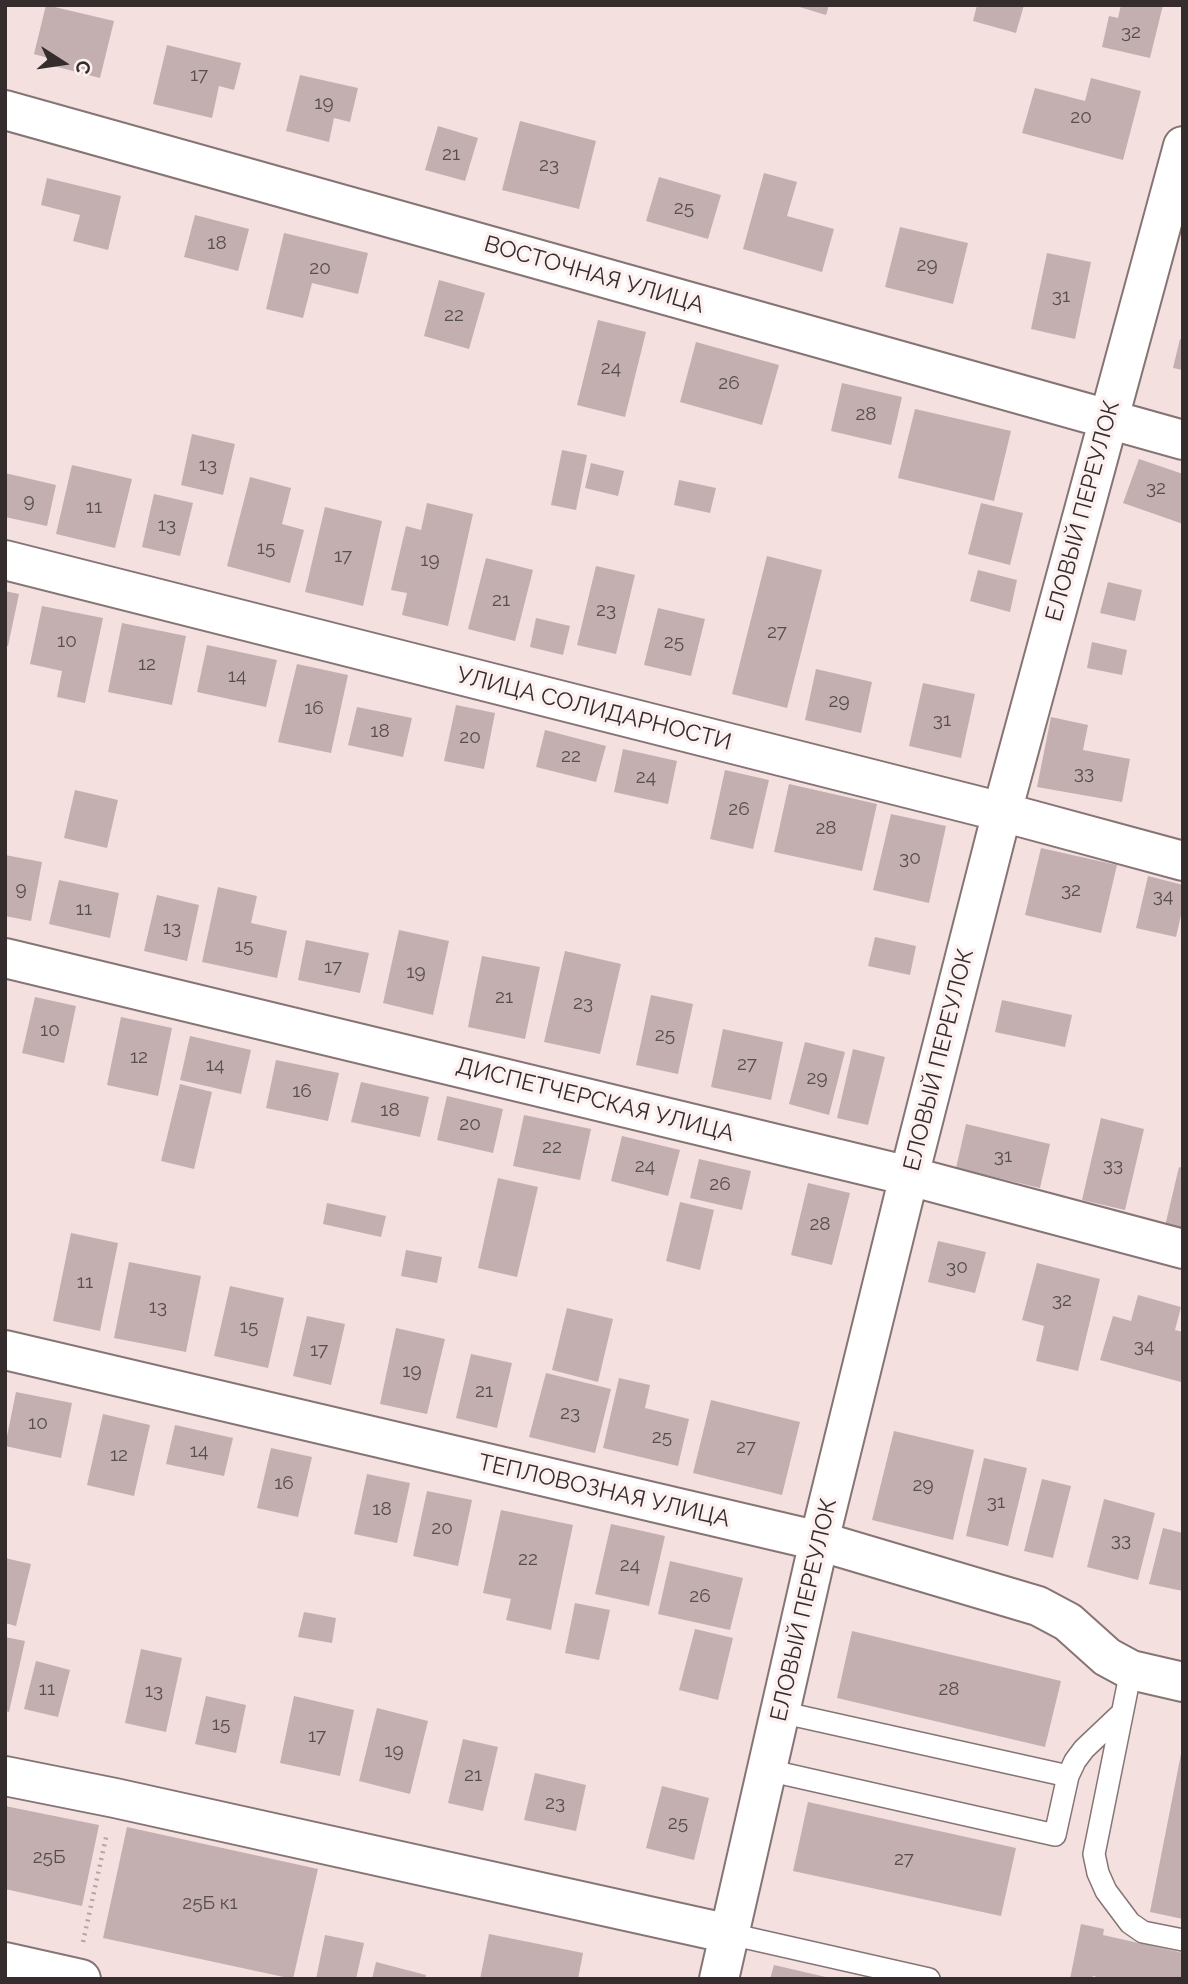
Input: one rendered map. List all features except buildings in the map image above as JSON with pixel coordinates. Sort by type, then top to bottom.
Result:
[{"type":"street","name":"ВОСТОЧНАЯ УЛИЦА","points":[[5,110],[1183,440]]},
{"type":"street","name":"ЕЛОВЫЙ ПЕРЕУЛОК","points":[[719,1979],[819,1541],[909,1176],[1002,812],[1183,146]]},
{"type":"street","name":"УЛИЦА СОЛИДАРНОСТИ","points":[[5,560],[1002,812],[1183,861]]},
{"type":"street","name":"ДИСПЕТЧЕРСКАЯ УЛИЦА","points":[[5,958],[909,1176],[1183,1250]]},
{"type":"street","name":"ТЕПЛОВОЗНАЯ УЛИЦА","points":[[5,1350],[819,1541],[1038,1606],[1068,1622],[1107,1657],[1131,1670],[1183,1682]]},
{"type":"street","points":[[5,1776],[730,1934]]},
{"type":"street","points":[[5,1962],[82,1960]]},
{"type":"lane","points":[[1131,1670],[1094,1854],[1106,1891],[1130,1923],[1143,1932],[1183,1940]]},
{"type":"lane","points":[[780,1712],[1068,1776]]},
{"type":"lane","points":[[767,1770],[1055,1835],[1068,1776],[1084,1749],[1122,1713]]},
{"type":"lane","points":[[730,1934],[929,1979]]},
{"type":"path","points":[[82,1960],[115,1798]]}]
